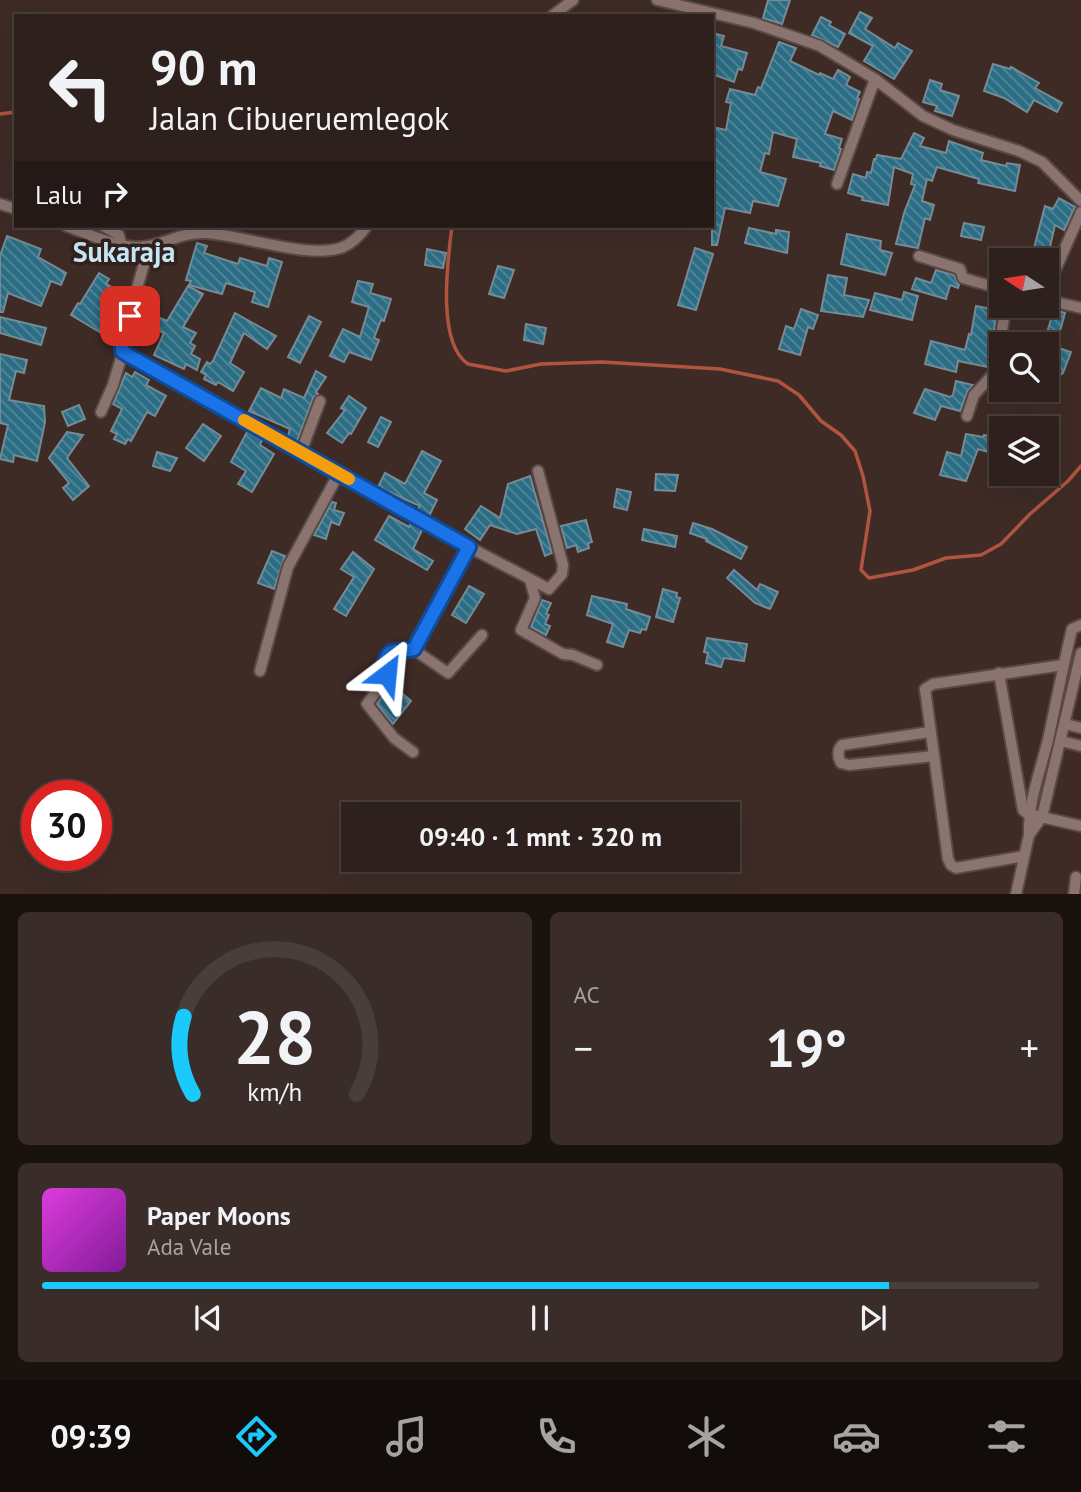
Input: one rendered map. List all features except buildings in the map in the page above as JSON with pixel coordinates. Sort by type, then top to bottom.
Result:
[{"type":"street","points":[[555,14],[573,0]]},
{"type":"street","points":[[657,0],[754,23],[820,46],[875,79],[923,116],[953,130],[1019,151],[1042,162],[1081,201]]},
{"type":"street","points":[[837,184],[875,79]]},
{"type":"street","points":[[1059,262],[1081,212]]},
{"type":"street","points":[[72,228],[133,247],[149,246],[181,235],[202,233],[287,247],[334,250],[352,242],[366,228]]},
{"type":"street","points":[[107,228],[119,235],[121,244]]},
{"type":"street","points":[[101,412],[113,386],[123,338],[149,246]]},
{"type":"street","points":[[919,256],[961,270],[963,278],[989,286]]},
{"type":"street","points":[[1059,303],[1081,308]]},
{"type":"street","points":[[967,416],[974,395],[995,373],[1004,318]]},
{"type":"street","points":[[122,351],[469,547],[549,589],[562,574],[563,565],[538,471]]},
{"type":"street","points":[[301,452],[320,401]]},
{"type":"street","points":[[260,671],[288,567],[339,473]]},
{"type":"street","points":[[414,649],[469,547]]},
{"type":"street","points":[[530,580],[535,598],[521,630],[563,654],[573,655],[597,665]]},
{"type":"street","points":[[1016,894],[1028,835],[1028,814],[1052,724],[1063,665],[1072,629],[1081,625]]},
{"type":"street","points":[[413,752],[394,738],[367,704],[387,677],[384,665],[388,654],[392,650],[414,649],[448,673],[482,635]]},
{"type":"street","points":[[1028,835],[1042,817],[1081,653]]},
{"type":"street","points":[[1024,856],[956,868],[950,865],[925,690],[928,685],[1063,665]]},
{"type":"street","points":[[999,673],[1021,806],[1028,814],[1081,827]]},
{"type":"street","points":[[1065,724],[1081,728]]},
{"type":"street","points":[[930,732],[842,745],[839,758],[842,763],[849,765],[934,756]]},
{"type":"street","points":[[1061,741],[1081,746]]},
{"type":"street","points":[[1074,894],[1076,877]]},
{"type":"waterway","points":[[0,114],[14,112]]},
{"type":"waterway","points":[[452,228],[447,278],[448,320],[451,338],[458,353],[468,364],[506,371],[541,364],[602,362],[720,369],[778,381],[799,395],[821,421],[841,435],[855,451],[870,511],[861,570],[869,578],[913,570],[946,558],[981,555],[1001,544],[1081,466]]},
{"type":"slow traffic","points":[[244,420],[349,479]]},
{"type":"district","name":"Sukaraja","points":[[124,251]]},
{"type":"route","points":[[130,316],[122,351],[469,547],[414,649],[401,652],[392,650],[388,654],[384,662],[387,674]]}]
